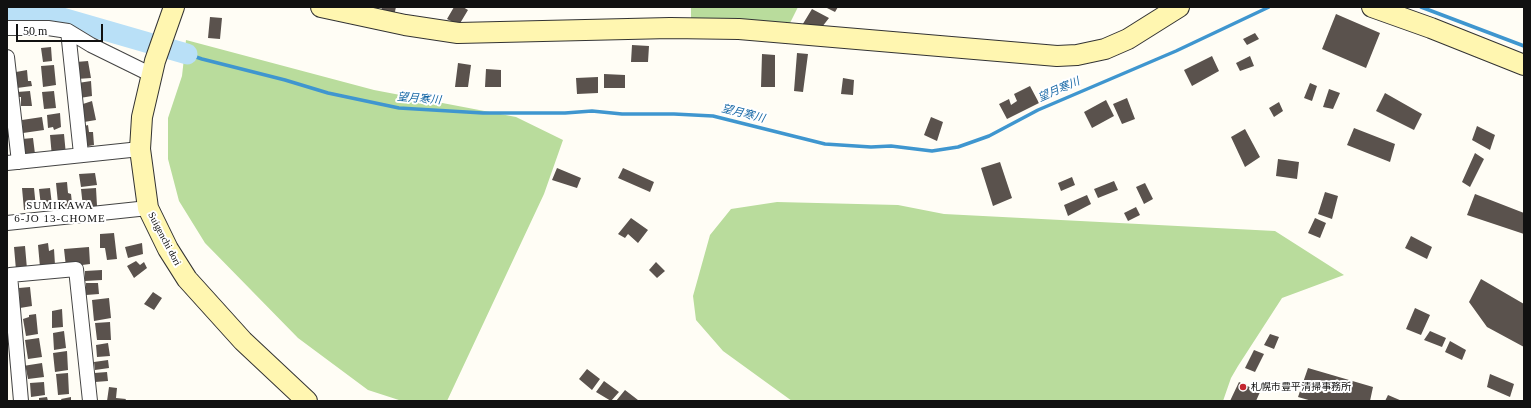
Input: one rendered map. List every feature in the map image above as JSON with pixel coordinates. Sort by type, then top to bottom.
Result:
[{"type":"street","points":[[321,7],[405,25],[458,33],[670,28],[739,28],[1057,56],[1078,55],[1105,49],[1128,39],[1179,7]]},
{"type":"street","points":[[1372,7],[1431,28],[1524,65]]},
{"type":"street","name":"Suigenchi dori","points":[[173,10],[154,68],[142,117],[140,149],[148,208],[168,249],[187,279],[243,341],[306,401]]},
{"type":"street","points":[[7,28],[48,28],[68,31],[91,45],[154,68]]},
{"type":"street","points":[[68,31],[81,154]]},
{"type":"street","points":[[7,56],[13,163],[81,154],[140,149]]},
{"type":"street","points":[[7,223],[148,208]]},
{"type":"street","points":[[21,401],[10,275],[76,269],[90,401]]},
{"type":"green space","points":[[691,7],[798,7],[789,25],[691,22]]},
{"type":"green space","points":[[186,40],[374,90],[516,117],[563,140],[544,194],[447,401],[402,401],[368,390],[298,338],[205,243],[179,201],[168,159],[168,118],[182,76]]},
{"type":"green space","points":[[777,202],[898,205],[944,214],[1275,231],[1344,275],[1282,298],[1231,378],[1223,401],[792,401],[723,351],[696,320],[693,296],[710,235],[731,209]]},
{"type":"building","points":[[382,7],[396,7],[394,16],[381,12]]},
{"type":"building","points":[[454,7],[463,7],[468,10],[459,25],[447,19]]},
{"type":"building","points":[[827,7],[838,7],[835,12]]},
{"type":"building","points":[[812,9],[829,18],[822,27],[801,27]]},
{"type":"building","points":[[1336,14],[1380,33],[1366,68],[1322,49]]},
{"type":"building","points":[[210,17],[222,18],[220,39],[208,38]]},
{"type":"building","points":[[1255,33],[1259,39],[1247,45],[1243,39]]},
{"type":"building","points":[[632,45],[649,46],[648,62],[631,62]]},
{"type":"building","points":[[51,47],[52,61],[43,62],[41,48]]},
{"type":"building","points":[[797,53],[808,54],[803,92],[794,91]]},
{"type":"building","points":[[762,54],[775,55],[775,87],[761,87]]},
{"type":"building","points":[[1212,56],[1219,71],[1192,86],[1184,70]]},
{"type":"building","points":[[1250,56],[1254,66],[1240,71],[1236,63]]},
{"type":"building","points":[[88,61],[91,78],[77,79],[76,62]]},
{"type":"building","points":[[458,63],[471,65],[468,87],[455,87]]},
{"type":"building","points":[[54,65],[56,85],[43,87],[41,66]]},
{"type":"building","points":[[486,69],[501,70],[501,87],[485,87]]},
{"type":"building","points":[[27,70],[28,81],[31,81],[32,86],[17,88],[16,72]]},
{"type":"building","points":[[604,74],[625,75],[625,88],[604,88]]},
{"type":"building","points":[[598,77],[598,93],[577,94],[576,78]]},
{"type":"building","points":[[843,78],[854,80],[853,95],[841,94]]},
{"type":"building","points":[[91,81],[92,96],[80,98],[78,83]]},
{"type":"building","points":[[1310,83],[1317,86],[1312,101],[1304,98]]},
{"type":"building","points":[[1030,86],[1039,103],[1007,119],[999,104],[1009,99],[1011,105],[1017,101],[1014,94]]},
{"type":"building","points":[[1329,89],[1340,93],[1333,109],[1323,107]]},
{"type":"building","points":[[30,91],[32,106],[21,106],[21,97],[17,97],[17,92]]},
{"type":"building","points":[[54,91],[56,108],[44,109],[42,92]]},
{"type":"building","points":[[1385,93],[1422,114],[1414,130],[1376,111]]},
{"type":"building","points":[[1127,98],[1135,119],[1122,124],[1113,104]]},
{"type":"building","points":[[1106,100],[1114,116],[1092,128],[1084,112]]},
{"type":"building","points":[[92,101],[96,120],[84,122],[83,104]]},
{"type":"building","points":[[1279,102],[1283,111],[1274,117],[1269,108]]},
{"type":"building","points":[[60,113],[61,127],[54,130],[53,127],[48,128],[47,115]]},
{"type":"building","points":[[42,117],[44,130],[23,133],[22,120]]},
{"type":"building","points":[[931,117],[943,122],[937,141],[924,135]]},
{"type":"building","points":[[88,125],[89,132],[93,132],[94,145],[83,147],[81,127]]},
{"type":"building","points":[[1477,126],[1495,135],[1490,150],[1472,140]]},
{"type":"building","points":[[1354,128],[1395,144],[1390,162],[1347,145]]},
{"type":"building","points":[[1245,129],[1260,157],[1245,167],[1231,137]]},
{"type":"building","points":[[64,134],[66,155],[52,157],[50,135]]},
{"type":"building","points":[[33,138],[35,154],[24,156],[22,139]]},
{"type":"building","points":[[1475,153],[1484,159],[1470,187],[1462,182]]},
{"type":"building","points":[[1278,159],[1299,162],[1297,179],[1276,176]]},
{"type":"building","points":[[1000,162],[1012,198],[993,206],[981,168]]},
{"type":"building","points":[[557,168],[581,178],[577,188],[552,180]]},
{"type":"building","points":[[623,168],[654,182],[650,192],[618,178]]},
{"type":"building","points":[[95,173],[97,185],[81,187],[79,174]]},
{"type":"building","points":[[1072,177],[1075,185],[1061,191],[1058,183]]},
{"type":"building","points":[[1114,181],[1118,190],[1098,198],[1094,189]]},
{"type":"building","points":[[67,182],[68,193],[71,194],[73,212],[59,213],[56,183]]},
{"type":"building","points":[[1145,183],[1153,199],[1144,204],[1136,187]]},
{"type":"building","points":[[22,188],[34,188],[36,208],[24,210]]},
{"type":"building","points":[[50,188],[52,205],[41,206],[39,189]]},
{"type":"building","points":[[96,188],[97,206],[83,207],[81,189]]},
{"type":"building","points":[[1325,192],[1338,196],[1332,219],[1318,214]]},
{"type":"building","points":[[1475,194],[1524,213],[1524,234],[1467,215]]},
{"type":"building","points":[[1087,195],[1091,204],[1068,216],[1064,205]]},
{"type":"building","points":[[1136,207],[1140,215],[1128,221],[1124,213]]},
{"type":"building","points":[[631,218],[648,230],[638,243],[628,234],[625,238],[618,234]]},
{"type":"building","points":[[1315,218],[1326,223],[1320,238],[1308,233]]},
{"type":"building","points":[[114,233],[117,259],[107,260],[105,248],[100,248],[100,234]]},
{"type":"building","points":[[1411,236],[1432,247],[1427,259],[1405,248]]},
{"type":"building","points":[[48,243],[49,251],[54,249],[55,265],[40,267],[38,245]]},
{"type":"building","points":[[142,243],[143,254],[128,258],[125,247]]},
{"type":"building","points":[[25,246],[27,269],[16,270],[14,247]]},
{"type":"building","points":[[89,247],[90,264],[66,267],[64,249]]},
{"type":"building","points":[[136,261],[140,265],[144,262],[147,268],[134,278],[127,266]]},
{"type":"building","points":[[656,262],[665,271],[657,278],[649,270]]},
{"type":"building","points":[[102,270],[102,280],[85,281],[85,271]]},
{"type":"building","points":[[1481,279],[1524,304],[1524,347],[1487,327],[1469,302]]},
{"type":"building","points":[[86,283],[98,283],[99,294],[86,295]]},
{"type":"building","points":[[30,287],[32,306],[20,308],[19,288]]},
{"type":"building","points":[[153,292],[162,298],[154,310],[144,304]]},
{"type":"building","points":[[109,298],[111,318],[94,321],[92,300]]},
{"type":"building","points":[[1415,308],[1430,315],[1421,335],[1406,329]]},
{"type":"building","points":[[62,309],[63,327],[52,328],[52,311]]},
{"type":"building","points":[[36,314],[38,334],[26,336],[23,319],[29,317],[29,315]]},
{"type":"building","points":[[110,322],[111,340],[97,340],[95,323]]},
{"type":"building","points":[[64,331],[66,348],[54,350],[53,333]]},
{"type":"building","points":[[1430,331],[1446,338],[1442,347],[1424,340]]},
{"type":"building","points":[[1270,334],[1279,337],[1274,349],[1264,345]]},
{"type":"building","points":[[39,338],[42,357],[28,359],[25,340]]},
{"type":"building","points":[[1450,341],[1466,350],[1462,360],[1445,352]]},
{"type":"building","points":[[108,343],[110,356],[97,357],[96,345]]},
{"type":"building","points":[[1254,350],[1264,354],[1255,372],[1245,368]]},
{"type":"building","points":[[67,351],[68,370],[55,372],[53,353]]},
{"type":"building","points":[[108,360],[109,368],[95,370],[94,362]]},
{"type":"building","points":[[42,363],[44,377],[28,379],[26,369],[23,369],[23,366]]},
{"type":"building","points":[[1308,368],[1373,387],[1370,401],[1312,401],[1298,397]]},
{"type":"building","points":[[587,369],[600,379],[592,390],[579,379]]},
{"type":"building","points":[[107,372],[108,381],[95,382],[94,373]]},
{"type":"building","points":[[68,373],[69,394],[58,395],[56,374]]},
{"type":"building","points":[[1490,374],[1514,384],[1510,397],[1487,387]]},
{"type":"building","points":[[604,381],[619,392],[611,401],[596,392]]},
{"type":"building","points":[[44,382],[45,395],[31,397],[30,383]]},
{"type":"building","name":"札幌市豊平清掃事務所","points":[[1239,382],[1260,392],[1256,401],[1230,401]]},
{"type":"building","points":[[109,387],[117,388],[116,398],[126,399],[125,401],[107,401]]},
{"type":"building","points":[[625,390],[638,400],[616,401]]},
{"type":"building","points":[[1388,395],[1402,401],[1385,401]]},
{"type":"building","points":[[47,397],[48,401],[39,401],[39,398]]},
{"type":"building","points":[[71,397],[71,401],[62,401],[61,399]]},
{"type":"waterway","name":"望月寒川","points":[[187,54],[328,93],[399,108],[483,113],[565,113],[592,111],[622,114],[713,116],[825,144],[871,147],[891,146],[932,151],[958,147],[989,136],[1038,110],[1176,51],[1269,7]]},
{"type":"waterway","name":"望月寒川","points":[[1421,7],[1524,46]]},
{"type":"waterway","points":[[7,11],[52,15],[187,54]]},
{"type":"place","name":"札幌市豊平清掃事務所","points":[[1243,387]]},
{"type":"district","name":"SUMIKAWA 6-JO 13-CHOME","points":[[60,212]]}]
